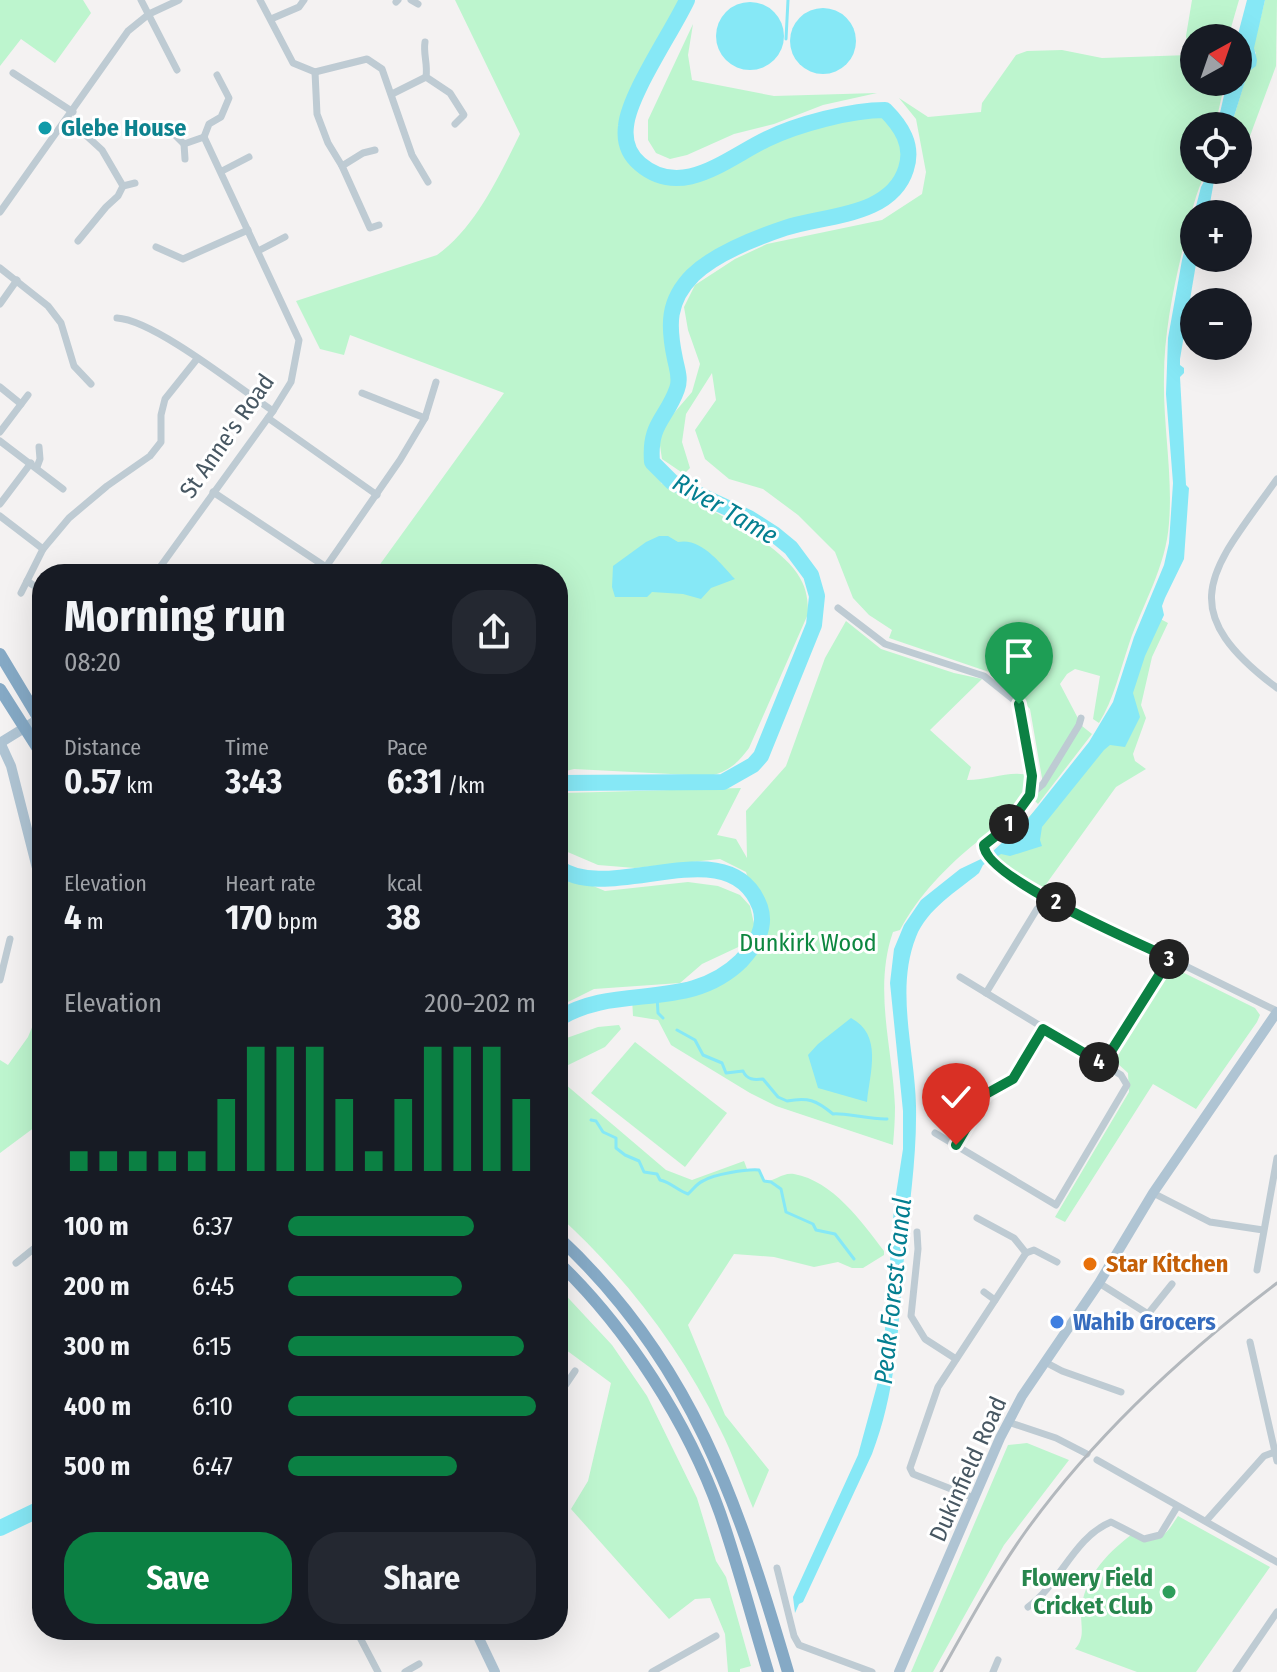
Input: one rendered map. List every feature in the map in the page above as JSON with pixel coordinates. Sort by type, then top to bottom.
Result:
[{"type":"highway","points":[[0,654],[32,707]]},
{"type":"highway","points":[[0,689],[32,739]]},
{"type":"highway","points":[[568,1247],[605,1285],[633,1320],[695,1414],[736,1506],[788,1672]]},
{"type":"highway","points":[[568,1273],[608,1317],[640,1360],[664,1397],[694,1455],[719,1510],[768,1672]]},
{"type":"main road","points":[[32,724],[0,742],[11,766],[32,849]]},
{"type":"main road","name":"Dukinfield Road","points":[[899,1672],[1008,1422],[1099,1283],[1153,1193],[1277,1012]]},
{"type":"main road","points":[[480,1640],[495,1672]]},
{"type":"street","points":[[141,0],[177,70]]},
{"type":"street","points":[[0,212],[128,31],[149,14],[179,0]]},
{"type":"street","points":[[260,0],[293,63],[315,72],[367,59],[382,69],[412,155],[428,182]]},
{"type":"street","points":[[271,19],[299,7],[304,0]]},
{"type":"street","points":[[425,42],[426,77]]},
{"type":"street","points":[[412,50],[423,52]]},
{"type":"street","points":[[315,72],[317,114],[370,228],[371,239]]},
{"type":"street","points":[[13,73],[70,115],[102,150],[123,186]]},
{"type":"street","points":[[184,144],[204,137],[205,130],[221,117],[229,98],[217,75]]},
{"type":"street","points":[[392,94],[426,77]]},
{"type":"street","points":[[426,77],[450,93],[464,115]]},
{"type":"street","points":[[455,124],[464,115],[475,114]]},
{"type":"street","points":[[174,134],[184,144],[185,159]]},
{"type":"street","name":"St Anne's Road","points":[[162,564],[271,415],[291,382],[299,340],[204,137]]},
{"type":"street","points":[[342,166],[358,151],[375,150]]},
{"type":"street","points":[[222,171],[249,157]]},
{"type":"street","points":[[78,241],[118,196],[123,186],[135,183]]},
{"type":"street","points":[[370,228],[379,225]]},
{"type":"street","points":[[156,247],[183,259],[248,230]]},
{"type":"street","points":[[258,251],[285,237]]},
{"type":"street","points":[[0,268],[48,306],[61,323],[74,366],[91,384]]},
{"type":"street","points":[[0,304],[17,280]]},
{"type":"street","points":[[117,318],[132,319],[197,359],[377,495]]},
{"type":"street","points":[[36,564],[43,549],[76,512],[150,456],[161,442],[161,415],[165,399],[197,359]]},
{"type":"street","points":[[328,564],[377,495],[425,418],[436,382]]},
{"type":"street","points":[[0,387],[21,404]]},
{"type":"street","points":[[362,393],[425,418]]},
{"type":"street","points":[[0,432],[28,395]]},
{"type":"street","points":[[1,442],[63,489]]},
{"type":"street","points":[[0,504],[40,459],[39,447]]},
{"type":"street","points":[[1277,479],[1237,531],[1213,584],[1211,599],[1212,615],[1229,646],[1277,688]]},
{"type":"street","points":[[213,492],[313,564]]},
{"type":"street","points":[[0,516],[43,549]]},
{"type":"street","points":[[21,593],[32,571]]},
{"type":"street","points":[[27,581],[32,584]]},
{"type":"street","points":[[838,608],[885,644],[984,676],[1019,704],[1032,776],[1030,795]]},
{"type":"street","points":[[1081,718],[1043,784],[1030,795],[1007,827],[984,845],[984,852],[994,864],[1025,887],[1277,1012]]},
{"type":"street","points":[[986,993],[1037,909]]},
{"type":"street","points":[[0,980],[10,939]]},
{"type":"street","points":[[1103,1064],[1170,958]]},
{"type":"street","points":[[935,1133],[1056,1205],[1127,1085],[1121,1075],[960,977]]},
{"type":"street","points":[[956,1145],[986,1094],[1013,1079],[1043,1029]]},
{"type":"street","points":[[1257,1270],[1277,1158]]},
{"type":"street","points":[[1153,1193],[1210,1222],[1263,1230]]},
{"type":"street","points":[[977,1218],[1014,1238],[1026,1253]]},
{"type":"street","points":[[917,1232],[911,1316],[925,1339],[956,1359]]},
{"type":"street","points":[[918,1249],[929,1250]]},
{"type":"street","points":[[16,1263],[32,1250]]},
{"type":"street","points":[[974,1498],[913,1474],[910,1468],[932,1400],[1026,1253],[1034,1250],[1057,1262]]},
{"type":"street","points":[[1099,1283],[1148,1314],[1172,1284]]},
{"type":"street","points":[[984,1292],[995,1300]]},
{"type":"street","points":[[1250,1342],[1277,1461]]},
{"type":"street","points":[[1045,1362],[1121,1392]]},
{"type":"street","points":[[568,1381],[575,1371]]},
{"type":"street","points":[[1008,1422],[1056,1438],[1087,1454]]},
{"type":"street","points":[[1206,1521],[1264,1456],[1276,1451]]},
{"type":"street","points":[[1097,1460],[1277,1562]]},
{"type":"street","points":[[1028,1607],[1041,1598],[1095,1529],[1111,1522],[1144,1539],[1160,1535],[1177,1507]]},
{"type":"street","points":[[777,1568],[799,1645],[872,1672]]},
{"type":"street","points":[[1236,1672],[1277,1612]]},
{"type":"street","points":[[652,1672],[716,1636]]},
{"type":"street","points":[[361,1640],[378,1672]]},
{"type":"street","points":[[993,1672],[998,1660]]},
{"type":"street","points":[[405,1672],[419,1664]]},
{"type":"green space","points":[[0,0],[83,0],[91,13],[55,63],[21,39],[0,66]]},
{"type":"green space","points":[[455,0],[687,0],[643,81],[626,126],[626,142],[630,152],[640,164],[656,174],[672,178],[688,177],[720,165],[794,128],[841,115],[871,111],[885,110],[901,129],[907,144],[906,169],[898,184],[886,196],[854,211],[785,228],[724,253],[693,275],[674,304],[671,336],[678,385],[656,430],[652,449],[652,462],[659,469],[661,483],[737,524],[775,550],[800,578],[808,605],[808,614],[749,748],[732,766],[717,774],[568,770],[568,564],[380,564],[504,393],[350,335],[344,355],[320,349],[296,301],[437,255],[475,215],[520,134]]},
{"type":"green space","points":[[1192,0],[1239,0],[1232,24],[1188,24]]},
{"type":"green space","points":[[1265,0],[1277,0],[1276,66],[1252,131],[1252,112],[1235,112],[1240,96],[1252,96],[1252,62],[1256,53],[1253,48]]},
{"type":"green space","points":[[693,24],[688,55],[692,80],[774,96],[877,93],[823,105],[670,159],[656,153],[648,140],[648,120]]},
{"type":"green space","name":"Dunkirk Wood","points":[[1062,50],[1102,58],[1180,55],[1180,96],[1222,96],[1218,112],[1180,112],[1180,184],[1200,184],[1195,200],[1180,200],[1180,261],[1164,360],[1170,505],[1167,539],[1113,694],[1099,723],[1093,719],[1100,676],[1075,669],[1060,684],[1082,726],[1092,734],[1038,804],[1030,796],[1007,827],[984,845],[977,842],[966,851],[924,894],[900,930],[893,932],[887,954],[884,997],[894,1085],[893,1145],[776,1106],[671,1045],[658,1020],[633,1016],[632,998],[687,992],[712,982],[737,965],[747,955],[761,931],[760,907],[746,872],[720,859],[635,868],[598,865],[568,852],[568,793],[741,788],[717,835],[736,839],[747,858],[746,811],[786,766],[825,658],[846,621],[881,649],[982,679],[930,730],[971,767],[967,780],[1024,774],[1032,776],[1030,793],[1043,784],[1030,709],[1012,690],[989,672],[889,638],[892,630],[869,615],[853,598],[835,552],[798,515],[763,489],[729,479],[705,459],[695,430],[716,400],[712,373],[686,414],[682,442],[690,468],[684,474],[662,459],[659,439],[668,420],[692,392],[700,364],[684,307],[695,285],[735,259],[767,244],[882,220],[922,194],[926,172],[916,119],[899,98],[928,117],[981,112],[982,103],[1016,55],[1027,51]]},
{"type":"green space","points":[[1151,614],[1168,623],[1152,657],[1141,705],[1146,718],[1133,754],[1135,761],[1146,769],[1116,787],[1039,894],[989,857],[1108,732]]},
{"type":"green space","points":[[568,875],[605,891],[688,882],[718,886],[740,895],[750,906],[755,928],[749,942],[702,964],[680,983],[594,989],[568,1002]]},
{"type":"green space","points":[[1170,969],[1176,969],[1255,1008],[1260,1015],[1196,1109],[1153,1084],[1065,1222],[1055,1217],[1129,1092],[1128,1073],[1116,1062],[1116,1057]]},
{"type":"green space","points":[[619,1025],[621,1029],[605,1047],[568,1065],[568,1038],[598,1027]]},
{"type":"green space","points":[[32,1027],[32,1129],[0,1153],[0,1060],[8,1065]]},
{"type":"green space","points":[[635,1042],[727,1113],[685,1167],[591,1093]]},
{"type":"green space","points":[[568,1087],[666,1170],[692,1180],[744,1161],[747,1169],[759,1170],[764,1181],[790,1174],[808,1178],[845,1204],[884,1251],[884,1255],[863,1268],[852,1268],[838,1262],[814,1267],[774,1257],[734,1254],[688,1325],[725,1415],[769,1470],[753,1508],[720,1429],[669,1341],[628,1288],[568,1224]]},
{"type":"green space","points":[[568,1298],[612,1345],[647,1396],[697,1498],[716,1561],[726,1577],[751,1666],[740,1669],[740,1672],[728,1672],[725,1634],[710,1598],[695,1599],[669,1619],[571,1509],[588,1481],[611,1383],[568,1351]]},
{"type":"green space","points":[[1027,1443],[1069,1460],[1004,1545],[933,1672],[911,1672],[1008,1445]]},
{"type":"green space","name":"Flowery Field Cricket Club","points":[[1178,1516],[1270,1567],[1196,1672],[1137,1672],[1075,1649],[1081,1637],[1081,1613],[1086,1589],[1097,1569],[1131,1535],[1159,1538]]},
{"type":"water","points":[[1247,0],[1265,0],[1254,48],[1256,66],[1252,69],[1252,24],[1241,24]]},
{"type":"water","points":[[750,2],[774,12],[784,36],[774,60],[750,70],[726,60],[716,36],[726,12]]},
{"type":"water","points":[[817,8],[829,8],[841,13],[851,23],[856,41],[854,54],[841,69],[829,74],[817,74],[805,69],[795,59],[790,47],[790,35],[795,23],[805,13]]},
{"type":"water","points":[[1224,96],[1240,96],[1235,112],[1220,112]]},
{"type":"water","points":[[1203,184],[1213,184],[1211,200],[1198,200]]},
{"type":"water","name":"Peak Forest Canal","points":[[1180,271],[1195,272],[1192,288],[1180,288],[1180,365],[1184,373],[1180,377],[1186,485],[1189,488],[1184,559],[1165,598],[1162,606],[1164,615],[1145,656],[1133,693],[1140,717],[1125,747],[1110,745],[1104,750],[1042,827],[1042,846],[1010,856],[1001,854],[983,865],[979,873],[935,909],[916,937],[907,978],[915,1085],[915,1144],[892,1381],[872,1454],[803,1602],[795,1613],[793,1597],[858,1455],[879,1378],[894,1207],[903,1149],[903,1111],[890,983],[894,949],[904,925],[921,900],[960,869],[993,851],[1027,820],[1089,742],[1113,702],[1134,637],[1164,565],[1169,543],[1173,483],[1166,394],[1168,338]]},
{"type":"water","points":[[659,536],[695,544],[717,559],[735,579],[711,588],[701,599],[683,594],[652,592],[647,597],[615,597],[613,566]]},
{"type":"water","points":[[851,1018],[861,1025],[871,1044],[872,1067],[867,1102],[818,1088],[808,1055]]},
{"type":"waterway","name":"River Tame","points":[[568,783],[723,782],[753,765],[761,756],[814,625],[817,596],[811,575],[791,548],[774,534],[749,518],[672,482],[652,462],[653,438],[678,385],[671,336],[674,304],[693,275],[724,253],[773,232],[854,212],[886,197],[898,185],[908,160],[904,136],[885,110],[841,115],[794,128],[720,165],[688,177],[672,178],[656,174],[640,164],[632,156],[626,142],[629,113],[687,0]]},
{"type":"waterway","points":[[786,39],[788,0]]},
{"type":"waterway","name":"River Tame","points":[[568,872],[580,877],[607,879],[696,869],[723,872],[745,884],[762,915],[761,929],[751,949],[720,977],[698,987],[604,1002],[568,1014]]},
{"type":"waterway","points":[[657,996],[658,1013],[663,1018]]},
{"type":"waterway","points":[[677,1030],[695,1040],[703,1055],[722,1063],[726,1073],[743,1071],[751,1079],[763,1079],[778,1097],[787,1101],[801,1099],[817,1103],[833,1114],[887,1119]]},
{"type":"waterway","points":[[591,1120],[596,1121],[603,1132],[616,1138],[616,1148],[639,1161],[644,1172],[657,1174],[660,1180],[688,1194],[701,1182],[715,1176],[759,1170],[764,1181],[781,1189],[786,1212],[813,1224],[816,1230],[835,1234],[854,1259]]},
{"type":"waterway","name":"River Tame","points":[[0,1528],[32,1513]]},
{"type":"railway","points":[[941,1672],[1014,1548],[1081,1462],[1174,1367],[1277,1283]]},
{"type":"place","name":"Glebe House","points":[[45,128]]},
{"type":"place","name":"Star Kitchen","points":[[1090,1264]]},
{"type":"place","name":"Wahib Grocers","points":[[1057,1322]]},
{"type":"place","name":"Flowery Field Cricket Club","points":[[1169,1592]]},
{"type":"route","points":[[956,1145],[986,1094],[1013,1079],[1043,1029],[1103,1064],[1170,958],[1025,887],[994,864],[984,852],[982,847],[1007,827],[1030,795],[1032,776],[1019,704]]}]
